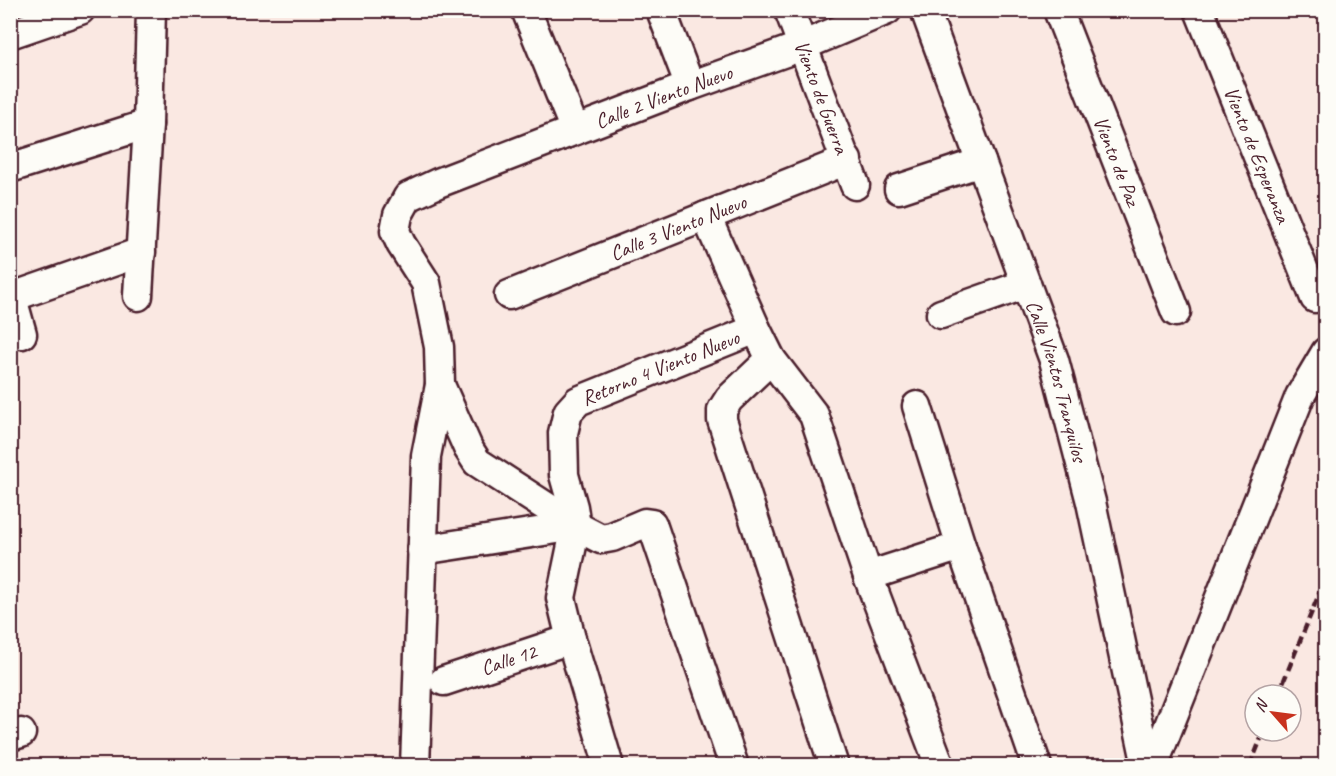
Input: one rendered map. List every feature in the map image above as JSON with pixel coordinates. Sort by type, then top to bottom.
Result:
[{"type":"street","points":[[10,34],[80,10]]},
{"type":"street","points":[[138,297],[148,124],[151,10]]},
{"type":"street","points":[[526,10],[574,130]]},
{"type":"street","points":[[661,10],[690,86]]},
{"type":"street","name":"Viento de Guerra","points":[[789,10],[851,172]]},
{"type":"street","name":"Calle 2 Viento Nuevo","points":[[440,385],[439,347],[426,283],[401,244],[396,231],[398,215],[408,197],[574,130],[802,46],[887,10]]},
{"type":"street","name":"Calle Vientos Tranquilos","points":[[925,10],[1054,360],[1091,502],[1147,765]]},
{"type":"street","name":"Viento de Paz","points":[[1058,10],[1176,312]]},
{"type":"street","name":"Viento de Esperanza","points":[[1199,10],[1315,297]]},
{"type":"street","points":[[10,168],[148,124]]},
{"type":"street","points":[[898,189],[981,162]]},
{"type":"street","name":"Calle 3 Viento Nuevo","points":[[509,295],[706,216],[851,172]]},
{"type":"street","points":[[706,216],[771,359],[814,415],[868,576],[940,765]]},
{"type":"street","points":[[22,334],[11,294],[141,252]]},
{"type":"street","points":[[941,314],[1026,284]]},
{"type":"street","name":"Retorno 4 Viento Nuevo","points":[[576,526],[564,475],[563,433],[568,412],[578,401],[756,329]]},
{"type":"street","points":[[1153,765],[1300,396],[1326,352]]},
{"type":"street","points":[[771,359],[729,399],[722,410],[722,420],[834,765]]},
{"type":"street","points":[[440,385],[468,448],[477,462],[576,526],[601,539],[612,537],[645,522],[652,524],[734,765]]},
{"type":"street","points":[[415,765],[426,456],[440,385]]},
{"type":"street","points":[[917,406],[961,546],[1037,765]]},
{"type":"street","points":[[422,550],[576,526]]},
{"type":"street","points":[[576,526],[561,598],[609,765]]},
{"type":"street","points":[[868,576],[961,546]]},
{"type":"street","name":"Calle 12","points":[[444,681],[571,639]]},
{"type":"railway","points":[[1283,683],[1326,577]]},
{"type":"railway","points":[[1250,766],[1259,743]]}]
